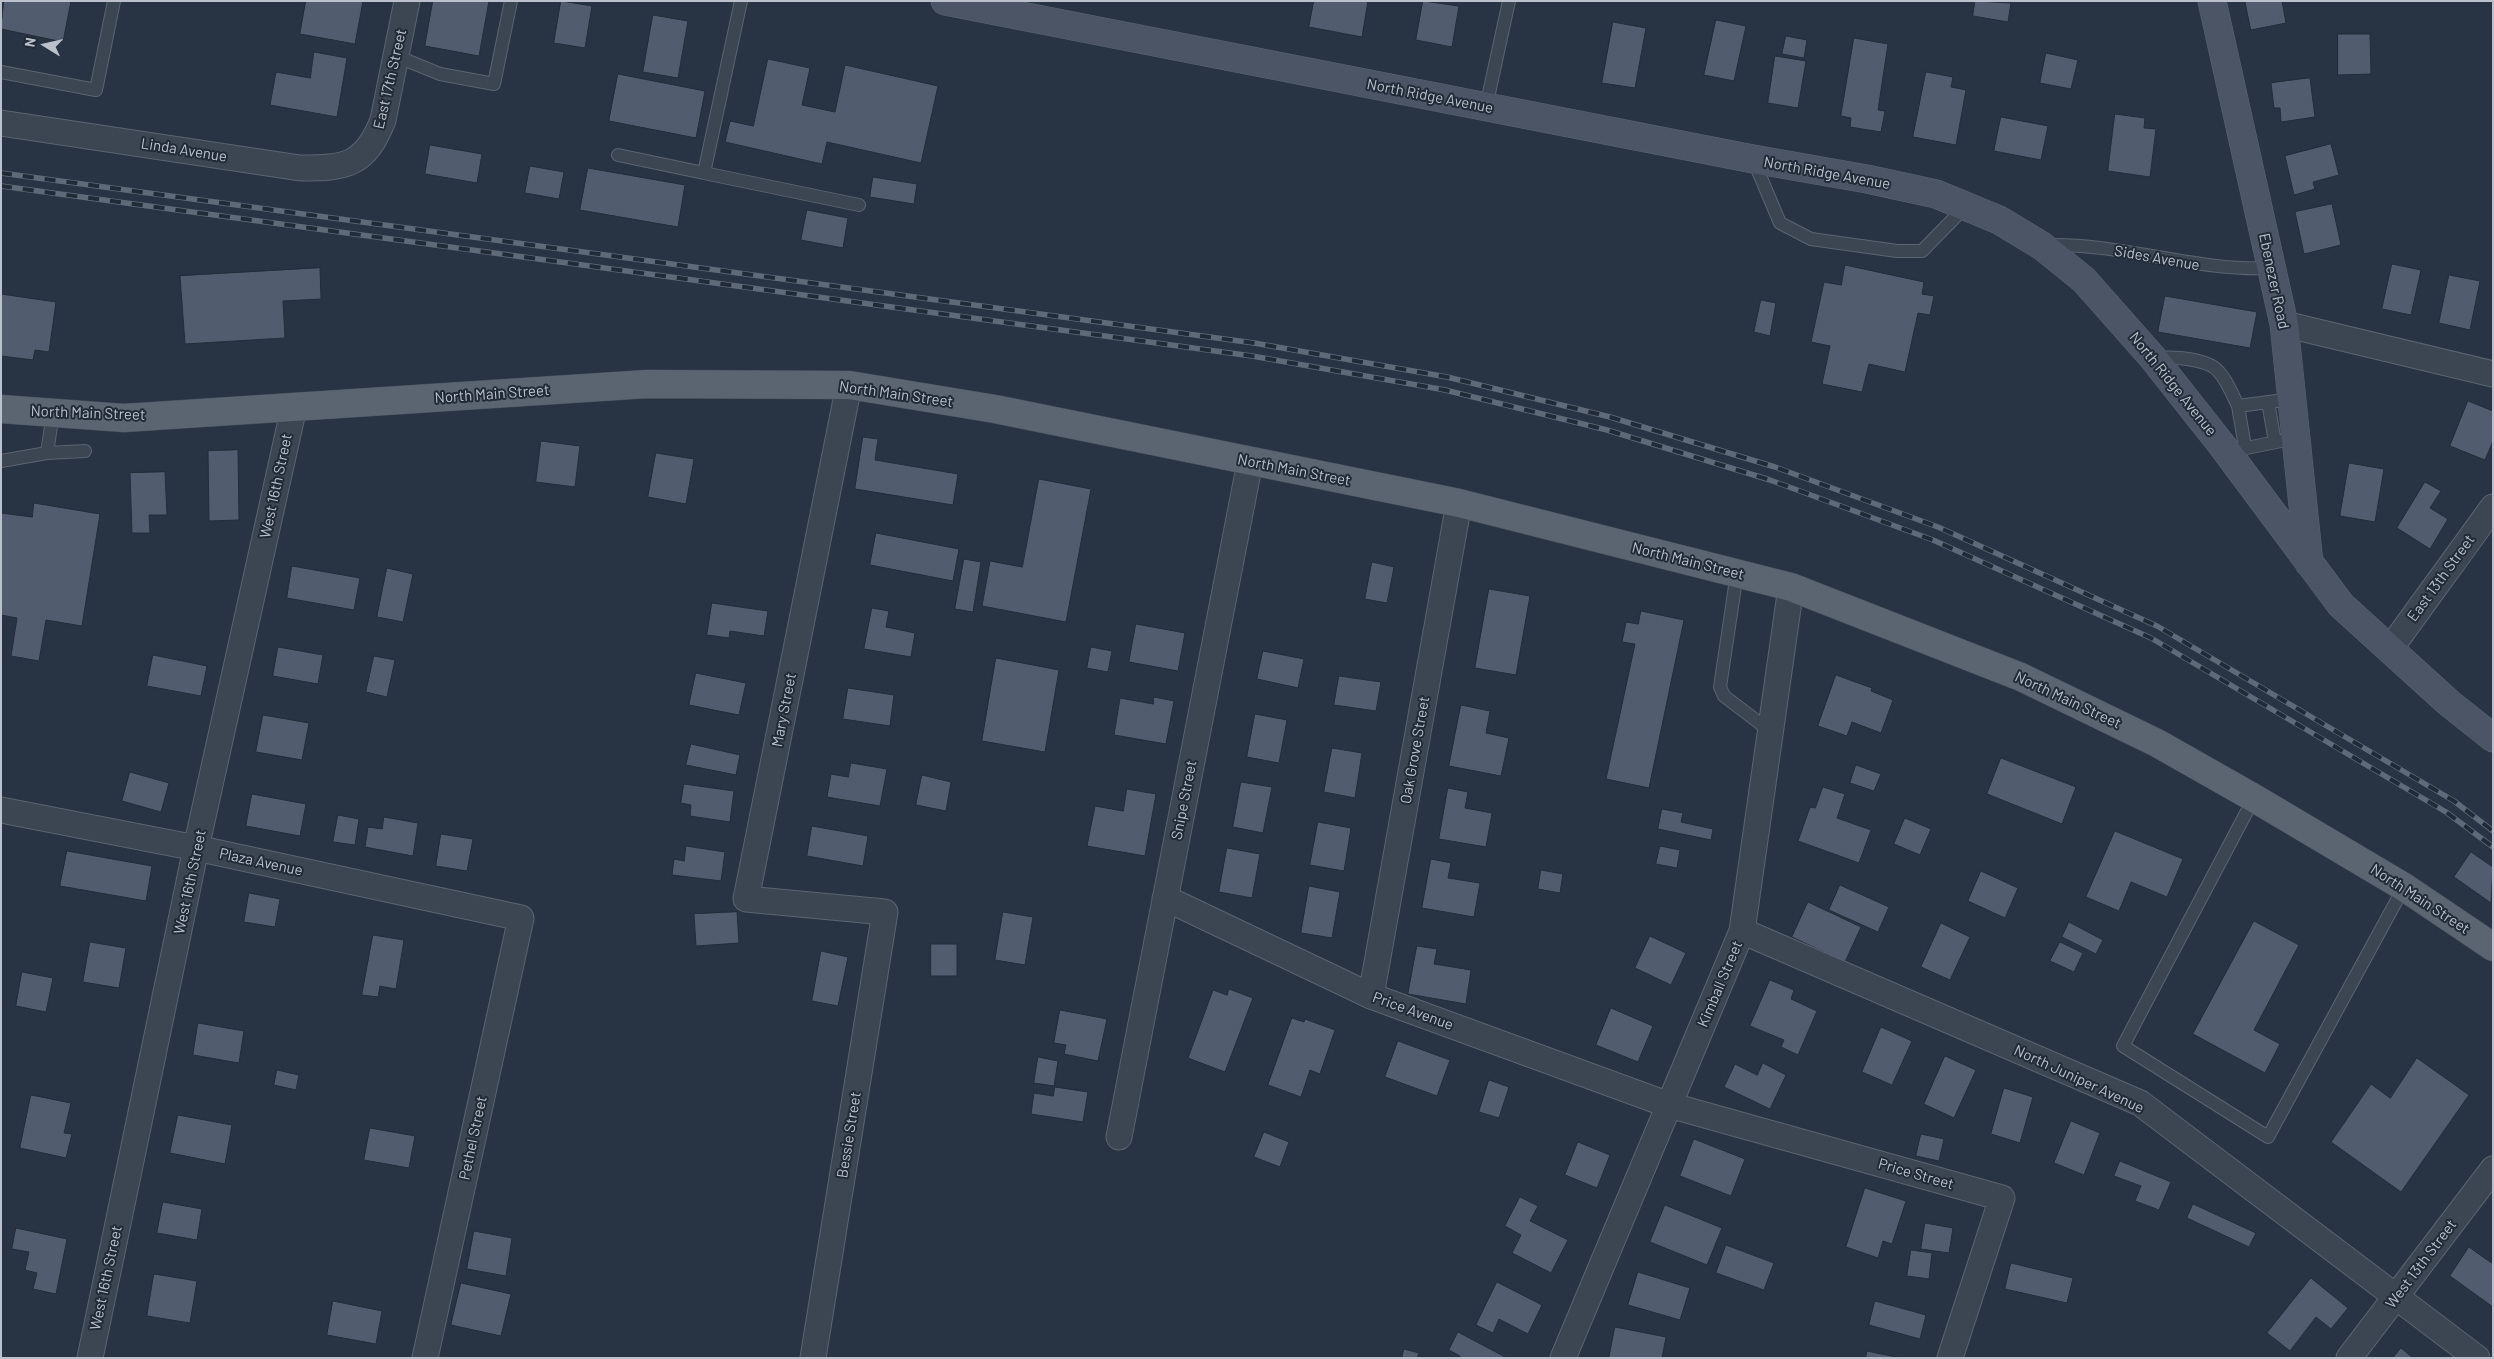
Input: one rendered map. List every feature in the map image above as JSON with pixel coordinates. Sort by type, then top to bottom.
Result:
[{"type":"main road","name":"North Main Street","points":[[1,409],[124,418],[647,384],[849,385],[995,409],[1460,503],[1791,586],[2021,677],[2157,743],[2254,798],[2404,887],[2493,946]]},
{"type":"street","name":"East 17th Street","points":[[365,154],[376,139],[383,120],[407,1]]},
{"type":"street","name":"North Ridge Avenue","points":[[945,1],[993,6],[1486,107],[1753,159],[1867,179],[1936,194],[1999,220],[2042,246],[2084,280],[2236,449],[2309,564],[2341,605],[2449,702],[2493,738]]},
{"type":"street","name":"Ebenezer Road","points":[[2212,1],[2284,324],[2280,400],[2309,564]]},
{"type":"street","name":"Linda Avenue","points":[[1,123],[300,168],[342,165],[365,154]]},
{"type":"street","points":[[2284,324],[2493,374]]},
{"type":"street","name":"Mary Street","points":[[849,385],[746,899],[885,912]]},
{"type":"street","name":"West 16th Street","points":[[90,1358],[196,848],[294,407]]},
{"type":"street","name":"Snipe Street","points":[[1119,1138],[1250,462]]},
{"type":"street","name":"Oak Grove Street","points":[[1371,996],[1460,503]]},
{"type":"street","name":"East 13th Street","points":[[2390,649],[2493,507]]},
{"type":"street","name":"Kimball Street","points":[[1563,1358],[1742,931],[1791,586]]},
{"type":"street","name":"Plaza Avenue","points":[[1,810],[196,848],[521,918]]},
{"type":"street","name":"Price Avenue","points":[[1165,898],[1371,996],[1669,1105]]},
{"type":"street","name":"Bessie Street","points":[[813,1358],[885,912]]},
{"type":"street","name":"Pethel Street","points":[[425,1358],[521,918]]},
{"type":"street","name":"North Juniper Avenue","points":[[1742,931],[2140,1104],[2477,1358]]},
{"type":"street","name":"Price Street","points":[[1669,1105],[2002,1198],[1950,1358]]},
{"type":"street","name":"West 13th Street","points":[[2349,1358],[2493,1169]]},
{"type":"lane","points":[[1,72],[96,90],[114,1]]},
{"type":"lane","points":[[396,56],[440,74],[494,84],[511,1]]},
{"type":"lane","points":[[704,173],[741,1]]},
{"type":"lane","points":[[1486,107],[1509,1]]},
{"type":"lane","points":[[618,155],[858,205]]},
{"type":"lane","points":[[1753,159],[1780,224],[1811,239],[1896,251],[1922,251],[1966,206]]},
{"type":"lane","name":"Sides Avenue","points":[[2042,246],[2074,245],[2101,248],[2216,268],[2240,270],[2272,268]]},
{"type":"lane","points":[[2153,358],[2177,356],[2213,367],[2225,382],[2238,406],[2236,449],[2286,440]]},
{"type":"lane","points":[[2238,406],[2280,400]]},
{"type":"lane","points":[[47,453],[53,413]]},
{"type":"lane","points":[[1,462],[47,453],[84,451]]},
{"type":"lane","points":[[1737,573],[1720,687],[1724,696],[1770,731]]},
{"type":"lane","points":[[2254,798],[2123,1046],[2268,1137],[2404,887]]},
{"type":"building","points":[[4,1],[71,1],[63,42],[1,29]]},
{"type":"building","points":[[306,1],[363,1],[355,44],[300,34]]},
{"type":"building","points":[[433,1],[489,1],[479,56],[425,46]]},
{"type":"building","points":[[561,1],[592,6],[585,48],[554,43]]},
{"type":"building","points":[[1314,1],[1368,1],[1362,37],[1309,27]]},
{"type":"building","points":[[1423,1],[1459,6],[1452,47],[1416,40]]},
{"type":"building","points":[[1975,1],[2011,3],[2008,22],[1973,16]]},
{"type":"building","points":[[2245,1],[2282,1],[2286,23],[2251,30]]},
{"type":"building","points":[[653,15],[688,21],[678,78],[643,72]]},
{"type":"building","points":[[1716,20],[1746,26],[1734,81],[1704,75]]},
{"type":"building","points":[[1613,22],[1646,28],[1635,88],[1602,83]]},
{"type":"building","points":[[2338,34],[2370,34],[2371,74],[2338,75]]},
{"type":"building","points":[[1786,36],[1807,40],[1804,58],[1782,54]]},
{"type":"building","points":[[1854,38],[1888,44],[1878,110],[1885,111],[1881,132],[1850,127],[1851,118],[1841,116]]},
{"type":"building","points":[[314,52],[347,58],[337,117],[270,105],[276,72],[310,78]]},
{"type":"building","points":[[2046,53],[2078,60],[2071,89],[2040,83]]},
{"type":"building","points":[[1775,56],[1806,61],[1798,108],[1768,103]]},
{"type":"building","points":[[768,59],[810,68],[802,105],[835,112],[845,65],[938,86],[921,163],[827,142],[822,164],[725,142],[730,121],[753,126]]},
{"type":"building","points":[[1926,72],[1953,77],[1951,87],[1966,90],[1956,145],[1913,137]]},
{"type":"building","points":[[618,74],[705,91],[696,138],[609,121]]},
{"type":"building","points":[[2310,78],[2315,117],[2281,122],[2280,108],[2274,108],[2271,83]]},
{"type":"building","points":[[2115,114],[2145,118],[2144,128],[2156,129],[2150,177],[2108,171]]},
{"type":"building","points":[[2001,117],[2048,126],[2041,160],[1994,151]]},
{"type":"building","points":[[2331,144],[2339,175],[2313,182],[2315,189],[2294,195],[2285,156]]},
{"type":"building","points":[[430,145],[482,154],[477,183],[425,174]]},
{"type":"building","points":[[530,166],[564,172],[559,199],[525,193]]},
{"type":"building","points":[[588,168],[685,185],[678,227],[580,210]]},
{"type":"building","points":[[873,177],[917,184],[914,204],[870,197]]},
{"type":"building","points":[[2332,204],[2341,245],[2304,254],[2295,212]]},
{"type":"building","points":[[807,210],[848,218],[843,248],[801,240]]},
{"type":"building","points":[[2392,264],[2421,270],[2411,315],[2382,309]]},
{"type":"building","points":[[1845,265],[1924,282],[1922,294],[1934,296],[1930,315],[1918,313],[1905,372],[1869,364],[1862,392],[1822,384],[1830,346],[1811,342],[1824,282],[1841,285]]},
{"type":"building","points":[[320,268],[321,299],[283,301],[285,338],[185,344],[180,276]]},
{"type":"building","points":[[2449,275],[2480,281],[2470,330],[2439,323]]},
{"type":"building","points":[[1,294],[56,302],[49,352],[35,350],[33,360],[1,356]]},
{"type":"building","points":[[2165,296],[2257,312],[2250,348],[2158,332]]},
{"type":"building","points":[[1761,300],[1776,303],[1770,336],[1754,332]]},
{"type":"building","points":[[2468,401],[2493,411],[2493,441],[2485,460],[2450,446]]},
{"type":"building","points":[[863,437],[878,439],[875,460],[958,474],[953,505],[855,489]]},
{"type":"building","points":[[541,441],[580,446],[575,487],[536,482]]},
{"type":"building","points":[[238,450],[239,520],[209,521],[208,451]]},
{"type":"building","points":[[656,453],[694,459],[686,504],[648,497]]},
{"type":"building","points":[[2349,463],[2384,469],[2375,522],[2340,516]]},
{"type":"building","points":[[165,472],[167,515],[149,515],[150,533],[132,533],[130,473]]},
{"type":"building","points":[[1039,479],[1091,489],[1066,622],[982,606],[990,561],[1022,567]]},
{"type":"building","points":[[2425,482],[2441,491],[2430,508],[2448,519],[2430,549],[2397,528]]},
{"type":"building","points":[[34,503],[100,514],[82,626],[46,620],[39,661],[11,656],[17,618],[1,615],[1,513],[32,517]]},
{"type":"building","points":[[876,533],[959,549],[953,581],[870,565]]},
{"type":"building","points":[[964,559],[981,562],[973,612],[955,609]]},
{"type":"building","points":[[1372,562],[1394,567],[1387,603],[1365,599]]},
{"type":"building","points":[[292,566],[360,578],[354,610],[287,598]]},
{"type":"building","points":[[387,568],[413,574],[403,622],[377,617]]},
{"type":"building","points":[[1489,589],[1530,596],[1516,675],[1475,668]]},
{"type":"building","points":[[712,603],[768,611],[764,636],[730,631],[729,638],[707,635]]},
{"type":"building","points":[[872,608],[889,611],[886,627],[915,633],[911,657],[864,649]]},
{"type":"building","points":[[1641,611],[1684,620],[1649,788],[1606,779],[1635,644],[1622,642],[1626,622],[1638,624]]},
{"type":"building","points":[[1136,624],[1185,633],[1178,671],[1129,662]]},
{"type":"building","points":[[278,647],[323,655],[318,684],[273,676]]},
{"type":"building","points":[[1091,647],[1112,651],[1108,672],[1087,668]]},
{"type":"building","points":[[1263,651],[1304,659],[1298,688],[1257,679]]},
{"type":"building","points":[[153,655],[207,666],[201,696],[147,686]]},
{"type":"building","points":[[374,656],[395,660],[387,697],[366,692]]},
{"type":"building","points":[[996,658],[1059,670],[1045,752],[982,741]]},
{"type":"building","points":[[696,673],[746,683],[739,715],[689,705]]},
{"type":"building","points":[[1836,675],[1872,688],[1871,691],[1893,700],[1881,733],[1852,722],[1847,736],[1818,726]]},
{"type":"building","points":[[1339,676],[1381,682],[1376,711],[1334,705]]},
{"type":"building","points":[[848,688],[894,695],[890,726],[843,719]]},
{"type":"building","points":[[1154,697],[1174,701],[1166,744],[1114,735],[1120,698],[1153,704]]},
{"type":"building","points":[[1461,705],[1490,711],[1486,733],[1509,738],[1501,776],[1449,766]]},
{"type":"building","points":[[1255,714],[1287,720],[1279,763],[1247,757]]},
{"type":"building","points":[[263,715],[309,723],[302,760],[256,752]]},
{"type":"building","points":[[691,744],[740,755],[736,775],[686,765]]},
{"type":"building","points":[[1332,748],[1362,753],[1355,798],[1324,792]]},
{"type":"building","points":[[2001,758],[2076,787],[2062,824],[1987,794]]},
{"type":"building","points":[[851,763],[887,769],[880,806],[827,797],[831,774],[848,777]]},
{"type":"building","points":[[1856,765],[1881,774],[1874,791],[1850,783]]},
{"type":"building","points":[[130,772],[169,783],[161,812],[122,801]]},
{"type":"building","points":[[922,775],[951,782],[946,811],[916,805]]},
{"type":"building","points":[[1241,782],[1272,787],[1263,833],[1233,827]]},
{"type":"building","points":[[684,784],[734,791],[730,822],[690,816],[691,805],[681,803]]},
{"type":"building","points":[[1823,787],[1845,794],[1837,818],[1871,830],[1859,863],[1798,841],[1810,807],[1815,808]]},
{"type":"building","points":[[1448,788],[1468,792],[1465,808],[1492,813],[1486,847],[1439,839]]},
{"type":"building","points":[[1127,789],[1156,794],[1145,856],[1087,846],[1095,806],[1123,811]]},
{"type":"building","points":[[252,794],[306,804],[300,836],[246,826]]},
{"type":"building","points":[[1662,809],[1683,813],[1681,822],[1713,829],[1711,840],[1658,829]]},
{"type":"building","points":[[338,815],[359,819],[355,845],[333,842]]},
{"type":"building","points":[[384,817],[418,823],[413,856],[365,847],[368,827],[382,829]]},
{"type":"building","points":[[1905,818],[1931,829],[1920,855],[1894,844]]},
{"type":"building","points":[[1318,822],[1351,828],[1344,871],[1310,865]]},
{"type":"building","points":[[812,826],[868,836],[863,866],[807,856]]},
{"type":"building","points":[[2115,831],[2183,859],[2167,897],[2131,882],[2119,911],[2086,897]]},
{"type":"building","points":[[441,834],[473,839],[467,871],[436,866]]},
{"type":"building","points":[[686,846],[725,852],[721,881],[672,875],[674,859],[684,861]]},
{"type":"building","points":[[1660,846],[1680,850],[1677,868],[1656,864]]},
{"type":"building","points":[[1227,848],[1260,854],[1252,898],[1219,892]]},
{"type":"building","points":[[67,851],[152,866],[146,901],[60,886]]},
{"type":"building","points":[[2471,852],[2493,867],[2491,903],[2454,877]]},
{"type":"building","points":[[1431,859],[1451,863],[1448,878],[1480,883],[1474,917],[1422,908]]},
{"type":"building","points":[[1541,870],[1563,874],[1560,893],[1538,889]]},
{"type":"building","points":[[1981,871],[2018,888],[2005,918],[1968,901]]},
{"type":"building","points":[[1840,885],[1889,907],[1878,932],[1829,910]]},
{"type":"building","points":[[1309,886],[1340,892],[1332,938],[1301,933]]},
{"type":"building","points":[[249,893],[280,899],[275,927],[244,922]]},
{"type":"building","points":[[1808,902],[1861,927],[1845,962],[1792,937]]},
{"type":"building","points":[[737,912],[739,943],[696,946],[694,914]]},
{"type":"building","points":[[1003,912],[1033,917],[1025,965],[995,960]]},
{"type":"building","points":[[2254,921],[2299,945],[2254,1030],[2280,1044],[2265,1073],[2193,1034]]},
{"type":"building","points":[[2069,922],[2103,940],[2096,954],[2062,937]]},
{"type":"building","points":[[1941,923],[1970,937],[1950,980],[1921,967]]},
{"type":"building","points":[[373,935],[404,940],[396,989],[380,986],[378,997],[362,995]]},
{"type":"building","points":[[1650,936],[1686,953],[1671,985],[1635,968]]},
{"type":"building","points":[[90,942],[126,948],[119,988],[83,982]]},
{"type":"building","points":[[2060,942],[2083,953],[2074,972],[2050,961]]},
{"type":"building","points":[[931,944],[957,944],[957,976],[931,976]]},
{"type":"building","points":[[1417,946],[1437,949],[1434,964],[1471,970],[1466,1004],[1408,994]]},
{"type":"building","points":[[821,951],[848,957],[838,1006],[812,1001]]},
{"type":"building","points":[[22,972],[53,978],[46,1012],[16,1006]]},
{"type":"building","points":[[1770,980],[1794,990],[1791,999],[1817,1011],[1798,1055],[1781,1047],[1784,1040],[1750,1026]]},
{"type":"building","points":[[1229,989],[1253,998],[1225,1072],[1188,1058],[1213,990],[1227,995]]},
{"type":"building","points":[[1611,1008],[1653,1026],[1638,1062],[1596,1045]]},
{"type":"building","points":[[1060,1010],[1107,1019],[1098,1061],[1064,1054],[1066,1045],[1054,1043]]},
{"type":"building","points":[[1292,1018],[1304,1022],[1305,1019],[1335,1030],[1320,1074],[1310,1070],[1301,1097],[1268,1085]]},
{"type":"building","points":[[198,1023],[244,1031],[239,1063],[193,1055]]},
{"type":"building","points":[[1881,1027],[1912,1041],[1892,1085],[1862,1072]]},
{"type":"building","points":[[1398,1041],[1450,1060],[1437,1096],[1385,1077]]},
{"type":"building","points":[[1945,1056],[1976,1070],[1954,1118],[1924,1104]]},
{"type":"building","points":[[1038,1057],[1058,1061],[1054,1086],[1034,1083]]},
{"type":"building","points":[[2417,1058],[2469,1095],[2401,1192],[2331,1142],[2371,1084],[2390,1098]]},
{"type":"building","points":[[1763,1063],[1786,1075],[1770,1109],[1724,1087],[1735,1064],[1757,1075]]},
{"type":"building","points":[[277,1070],[299,1075],[296,1090],[274,1085]]},
{"type":"building","points":[[1489,1080],[1509,1087],[1499,1118],[1479,1112]]},
{"type":"building","points":[[1055,1087],[1088,1092],[1083,1122],[1031,1114],[1034,1093],[1053,1096]]},
{"type":"building","points":[[2004,1088],[2033,1097],[2020,1143],[1991,1134]]},
{"type":"building","points":[[31,1095],[71,1103],[64,1133],[72,1134],[66,1158],[20,1148]]},
{"type":"building","points":[[178,1115],[232,1125],[225,1164],[170,1153]]},
{"type":"building","points":[[2071,1121],[2100,1133],[2084,1175],[2054,1163]]},
{"type":"building","points":[[370,1128],[415,1136],[409,1168],[364,1160]]},
{"type":"building","points":[[1264,1132],[1289,1142],[1280,1167],[1254,1157]]},
{"type":"building","points":[[1921,1134],[1944,1139],[1939,1161],[1916,1156]]},
{"type":"building","points":[[1694,1139],[1745,1159],[1731,1196],[1680,1176]]},
{"type":"building","points":[[1578,1142],[1610,1155],[1597,1188],[1565,1175]]},
{"type":"building","points":[[2120,1161],[2171,1182],[2159,1210],[2135,1201],[2141,1186],[2114,1176]]},
{"type":"building","points":[[1865,1188],[1906,1201],[1892,1244],[1883,1241],[1878,1258],[1846,1247]]},
{"type":"building","points":[[1520,1197],[1538,1206],[1530,1221],[1568,1240],[1551,1273],[1512,1253],[1521,1235],[1505,1226]]},
{"type":"building","points":[[163,1202],[202,1209],[197,1240],[157,1233]]},
{"type":"building","points":[[2193,1204],[2256,1233],[2249,1247],[2187,1218]]},
{"type":"building","points":[[1665,1205],[1722,1228],[1707,1265],[1650,1242]]},
{"type":"building","points":[[1925,1223],[1953,1228],[1949,1253],[1921,1249]]},
{"type":"building","points":[[16,1228],[67,1239],[56,1294],[33,1289],[37,1273],[25,1270],[29,1252],[12,1249]]},
{"type":"building","points":[[474,1231],[512,1238],[506,1276],[467,1269]]},
{"type":"building","points":[[1726,1245],[1774,1263],[1764,1290],[1716,1273]]},
{"type":"building","points":[[2469,1247],[2493,1264],[2493,1307],[2450,1276]]},
{"type":"building","points":[[1911,1250],[1932,1253],[1929,1279],[1907,1276]]},
{"type":"building","points":[[2011,1263],[2073,1278],[2067,1303],[2005,1289]]},
{"type":"building","points":[[1638,1272],[1690,1288],[1680,1320],[1628,1305]]},
{"type":"building","points":[[154,1274],[197,1281],[190,1323],[147,1316]]},
{"type":"building","points":[[2311,1278],[2348,1308],[2331,1329],[2316,1317],[2290,1351],[2267,1333]]},
{"type":"building","points":[[1497,1282],[1542,1305],[1528,1334],[1499,1319],[1493,1333],[1476,1325]]},
{"type":"building","points":[[461,1283],[511,1294],[501,1336],[451,1325]]},
{"type":"building","points":[[333,1301],[382,1311],[376,1344],[327,1335]]},
{"type":"building","points":[[1875,1301],[1926,1315],[1920,1339],[1869,1325]]},
{"type":"building","points":[[1615,1327],[1666,1337],[1662,1358],[1609,1358]]},
{"type":"building","points":[[1458,1332],[1507,1358],[1459,1358],[1460,1356],[1449,1350]]},
{"type":"building","points":[[2401,1348],[2413,1358],[2393,1358]]},
{"type":"building","points":[[1404,1349],[1419,1353],[1417,1358],[1402,1358]]},
{"type":"building","points":[[1867,1351],[1901,1358],[1866,1358]]},
{"type":"railway","points":[[1,173],[1254,343],[1447,377],[1610,417],[1775,467],[1938,527],[2157,626],[2454,801],[2493,831]]},
{"type":"railway","points":[[1,186],[1252,356],[1445,390],[1607,430],[1770,480],[1933,540],[2151,638],[2446,812],[2493,847]]}]
